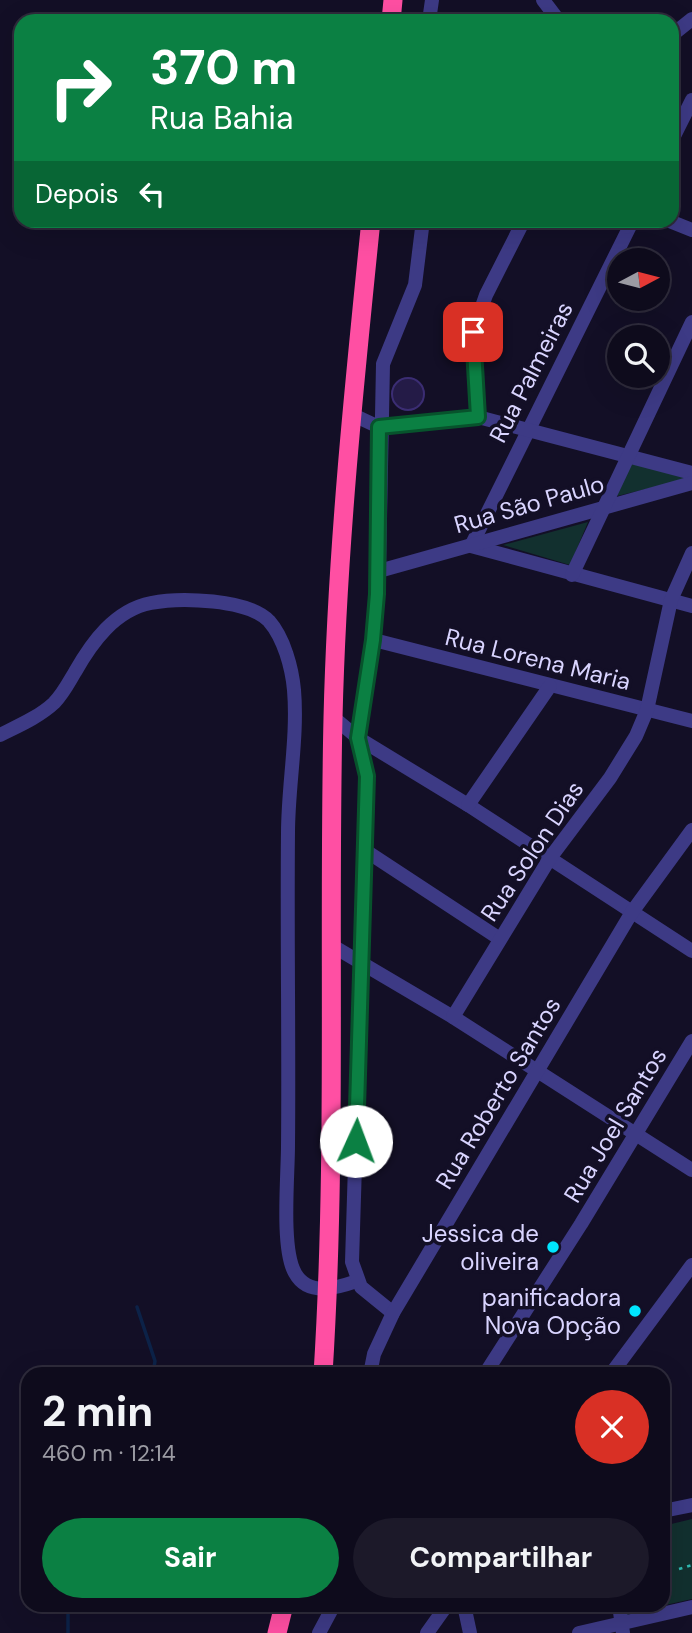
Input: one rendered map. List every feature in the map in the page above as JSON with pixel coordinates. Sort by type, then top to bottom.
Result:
[{"type":"highway","points":[[323,1367],[328,1290],[333,717],[351,414],[370,228]]},
{"type":"highway","points":[[277,1633],[282,1612]]},
{"type":"street","points":[[543,0],[554,14]]},
{"type":"street","points":[[686,125],[692,100]]},
{"type":"street","points":[[393,1312],[366,1293],[357,1281],[351,1240],[363,962],[363,849],[367,776],[358,738],[373,640],[379,571],[379,427],[383,364],[415,285],[424,228]]},
{"type":"street","points":[[478,417],[473,332],[486,295],[520,228]]},
{"type":"street","name":"Rua Palmeiras","points":[[471,546],[629,228]]},
{"type":"street","points":[[572,575],[692,322]]},
{"type":"street","points":[[351,414],[379,427],[478,417],[692,473]]},
{"type":"street","name":"Rua São Paulo","points":[[379,571],[692,483]]},
{"type":"street","points":[[471,546],[692,606]]},
{"type":"street","name":"Rua Solon Dias","points":[[453,1017],[550,858],[625,757],[648,710],[671,600],[692,553]]},
{"type":"street","points":[[0,735],[52,705],[98,638],[117,619],[136,607],[165,601],[218,603],[261,615],[275,630],[288,659],[295,692],[288,833],[289,1248],[296,1275],[306,1284],[328,1290],[357,1281]]},
{"type":"street","name":"Rua Lorena Maria","points":[[373,640],[692,721]]},
{"type":"street","points":[[468,805],[550,686]]},
{"type":"street","points":[[333,717],[358,738],[468,805],[692,951]]},
{"type":"street","name":"Rua Roberto Santos","points":[[371,1367],[374,1354],[393,1312],[632,912],[692,830]]},
{"type":"street","points":[[363,849],[500,939]]},
{"type":"street","points":[[331,945],[453,1017],[692,1170]]},
{"type":"street","name":"Rua Joel Santos","points":[[489,1367],[692,1041]]},
{"type":"street","points":[[616,1367],[692,1265]]},
{"type":"street","points":[[670,1510],[692,1505]]},
{"type":"street","points":[[579,1633],[622,1628],[692,1607]]},
{"type":"street","points":[[319,1633],[330,1612]]},
{"type":"street","points":[[427,1633],[442,1612]]},
{"type":"street","points":[[466,1612],[470,1633]]},
{"type":"path","points":[[679,1569],[692,1565]]},
{"type":"green space","points":[[632,459],[692,478],[617,496]]},
{"type":"green space","points":[[588,522],[570,565],[503,545]]},
{"type":"green space","points":[[692,1519],[692,1599],[670,1604],[670,1524]]},
{"type":"green space","points":[[619,1612],[634,1612],[630,1613],[621,1622]]},
{"type":"building","points":[[408,378],[420,382],[424,394],[420,406],[408,410],[396,406],[392,394],[396,382]]},
{"type":"waterway","points":[[137,1307],[155,1361],[154,1367]]},
{"type":"waterway","points":[[68,1612],[68,1633]]},
{"type":"place","name":"Jessica de oliveira","points":[[553,1247]]},
{"type":"place","name":"panificadora Nova Opção","points":[[635,1311]]},
{"type":"route","points":[[356,1141],[367,776],[358,738],[373,640],[379,571],[379,427],[478,417],[473,332]]}]
